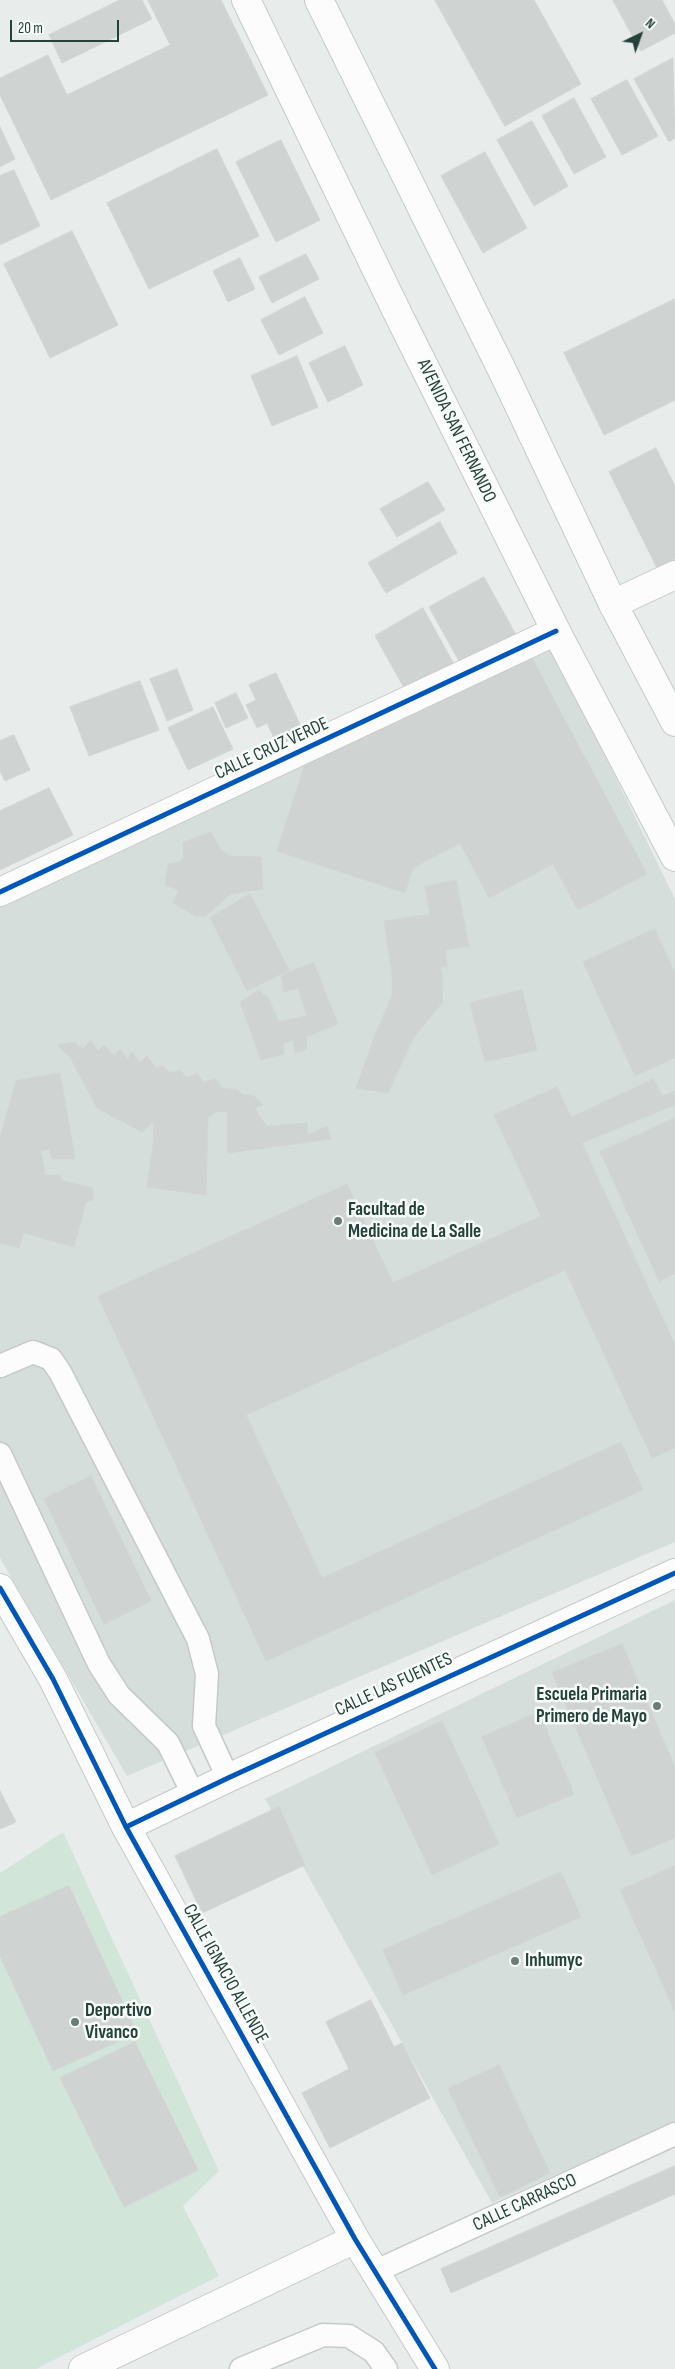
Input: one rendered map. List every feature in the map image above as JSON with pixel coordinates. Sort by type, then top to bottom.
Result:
[{"type":"street","name":"AVENIDA SAN FERNANDO","points":[[246,0],[556,631],[675,856]]},
{"type":"street","points":[[319,0],[503,372],[613,604],[675,722]]},
{"type":"street","points":[[613,604],[675,575]]},
{"type":"street","name":"CALLE CRUZ VERDE","points":[[0,892],[556,631]]},
{"type":"street","name":"CALLE LAS FUENTES","points":[[126,1827],[193,1794],[675,1573]]},
{"type":"street","name":"CALLE IGNACIO ALLENDE","points":[[0,1588],[53,1679],[126,1827],[355,2239],[435,2369]]},
{"type":"street","points":[[83,2369],[355,2239]]},
{"type":"lane","points":[[0,1366],[32,1352],[51,1358],[60,1372],[198,1639],[207,1674],[204,1726],[228,1778]]},
{"type":"lane","points":[[0,1454],[99,1664],[119,1695],[168,1743],[193,1794]]},
{"type":"lane","name":"CALLE CARRASCO","points":[[374,2272],[675,2134]]},
{"type":"lane","points":[[241,2369],[323,2335],[349,2336],[374,2352],[386,2369]]},
{"type":"shaded area","name":"Facultad de Medicina de La Salle","points":[[550,643],[675,899],[675,1542],[127,1776],[0,1558],[0,899]]},
{"type":"shaded area","name":"Inhumyc","points":[[675,1600],[675,2122],[492,2203],[265,1799]]},
{"type":"green space","name":"Deportivo Vivanco","points":[[63,1832],[219,2171],[183,2206],[219,2276],[36,2369],[0,2369],[0,1873]]},
{"type":"building","points":[[120,0],[142,0],[152,19],[62,63],[49,35]]},
{"type":"building","points":[[148,0],[221,0],[268,95],[51,200],[0,95],[0,78],[48,55],[67,95],[170,45]]},
{"type":"building","points":[[435,0],[534,0],[581,84],[505,126]]},
{"type":"building","points":[[613,0],[662,0],[675,24],[675,33],[641,51]]},
{"type":"building","points":[[673,58],[675,138],[669,142],[634,79]]},
{"type":"building","points":[[627,80],[658,136],[622,155],[591,99]]},
{"type":"building","points":[[574,98],[606,157],[574,174],[542,116]]},
{"type":"building","points":[[532,121],[568,186],[534,206],[497,140]]},
{"type":"building","points":[[0,127],[15,159],[0,167]]},
{"type":"building","points":[[281,140],[320,220],[276,242],[236,162]]},
{"type":"building","points":[[217,149],[259,236],[149,289],[107,203]]},
{"type":"building","points":[[485,152],[527,228],[483,253],[441,176]]},
{"type":"building","points":[[14,170],[40,226],[0,245],[0,176]]},
{"type":"building","points":[[72,231],[118,325],[50,358],[4,264]]},
{"type":"building","points":[[306,254],[319,279],[272,303],[259,277]]},
{"type":"building","points":[[240,258],[255,289],[228,302],[213,271]]},
{"type":"building","points":[[305,297],[323,333],[279,355],[261,320]]},
{"type":"building","points":[[675,299],[675,400],[604,435],[564,353]]},
{"type":"building","points":[[345,346],[363,385],[328,402],[309,363]]},
{"type":"building","points":[[297,356],[318,407],[272,426],[251,376]]},
{"type":"building","points":[[656,448],[675,486],[675,559],[657,568],[609,472]]},
{"type":"building","points":[[428,482],[445,510],[397,537],[380,509]]},
{"type":"building","points":[[440,522],[457,553],[386,593],[368,563]]},
{"type":"building","points":[[484,577],[520,642],[465,672],[429,607]]},
{"type":"building","points":[[423,608],[460,675],[412,702],[375,636]]},
{"type":"building","points":[[526,647],[647,874],[578,910],[553,864],[489,898],[460,843],[413,868],[405,893],[277,851],[305,764]]},
{"type":"building","points":[[177,669],[193,710],[167,721],[150,679]]},
{"type":"building","points":[[276,673],[305,735],[278,747],[267,723],[257,728],[246,705],[256,700],[249,685]]},
{"type":"building","points":[[140,681],[159,730],[89,756],[70,707]]},
{"type":"building","points":[[236,693],[248,718],[226,728],[215,703]]},
{"type":"building","points":[[213,707],[233,749],[188,770],[168,728]]},
{"type":"building","points":[[14,735],[30,770],[5,781],[0,771],[0,741]]},
{"type":"building","points":[[49,788],[73,835],[0,870],[0,811]]},
{"type":"building","points":[[211,832],[220,849],[229,856],[261,857],[263,889],[230,894],[206,916],[197,917],[173,903],[179,890],[165,885],[168,864],[180,862],[184,857],[183,843]]},
{"type":"building","points":[[456,880],[469,946],[445,950],[447,967],[440,967],[443,980],[442,1003],[414,1037],[388,1093],[356,1088],[392,995],[392,974],[384,921],[430,914],[425,887]]},
{"type":"building","points":[[250,894],[289,970],[247,991],[210,918]]},
{"type":"building","points":[[655,929],[675,973],[675,1058],[635,1076],[583,962]]},
{"type":"building","points":[[314,963],[338,1024],[306,1037],[307,1049],[295,1053],[293,1040],[283,1044],[284,1054],[261,1060],[240,1002],[259,990],[269,999],[279,1022],[307,1016],[298,988],[284,992],[281,975]]},
{"type":"building","points":[[522,990],[537,1050],[485,1062],[470,1003]]},
{"type":"building","points":[[91,1040],[98,1051],[104,1045],[114,1056],[120,1049],[128,1059],[132,1052],[140,1062],[147,1056],[157,1069],[162,1065],[170,1073],[180,1070],[187,1078],[197,1073],[203,1082],[216,1079],[222,1088],[238,1090],[243,1095],[253,1095],[263,1105],[255,1108],[266,1126],[307,1123],[308,1135],[327,1126],[331,1139],[228,1153],[228,1111],[217,1112],[208,1117],[206,1195],[147,1187],[154,1137],[153,1122],[142,1132],[97,1108],[70,1057],[57,1045],[74,1042],[83,1049]]},
{"type":"building","points":[[60,1073],[75,1159],[52,1159],[49,1149],[41,1151],[45,1175],[61,1175],[61,1180],[92,1188],[94,1199],[86,1202],[74,1247],[24,1233],[19,1248],[0,1243],[0,1137],[16,1081]]},
{"type":"building","points":[[654,1079],[662,1096],[675,1091],[675,1105],[582,1143],[675,1345],[675,1448],[652,1458],[565,1270],[246,1415],[322,1578],[621,1442],[643,1490],[266,1661],[98,1296],[347,1184],[393,1283],[541,1216],[494,1115],[557,1087],[571,1117]]},
{"type":"building","points":[[675,1118],[675,1274],[659,1281],[600,1152]]},
{"type":"building","points":[[91,1476],[151,1601],[104,1624],[44,1499]]},
{"type":"building","points":[[622,1644],[675,1767],[675,1838],[631,1856],[552,1673]]},
{"type":"building","points":[[539,1712],[574,1794],[517,1818],[482,1737]]},
{"type":"building","points":[[442,1721],[499,1844],[432,1875],[375,1753]]},
{"type":"building","points":[[0,1791],[16,1822],[0,1829]]},
{"type":"building","points":[[279,1807],[305,1865],[202,1913],[175,1856]]},
{"type":"building","points":[[675,1866],[675,2012],[620,1890]]},
{"type":"building","points":[[561,1872],[581,1917],[403,1995],[383,1950]]},
{"type":"building","points":[[69,1886],[137,2033],[53,2071],[0,1956],[0,1917]]},
{"type":"building","points":[[371,2000],[394,2047],[402,2043],[430,2098],[330,2148],[302,2093],[349,2069],[326,2022]]},
{"type":"building","points":[[135,2042],[198,2170],[124,2207],[60,2078]]},
{"type":"building","points":[[499,2065],[550,2173],[500,2197],[448,2089]]},
{"type":"building","points":[[675,2166],[675,2194],[451,2293],[441,2269]]},
{"type":"cycle path","points":[[0,892],[556,631]]},
{"type":"cycle path","points":[[126,1827],[228,1778],[675,1573]]},
{"type":"cycle path","points":[[0,1588],[53,1679],[126,1827],[355,2239],[435,2369]]},
{"type":"place","name":"Facultad de Medicina de La Salle","points":[[338,1221]]},
{"type":"place","name":"Escuela Primaria Primero de Mayo","points":[[657,1706]]},
{"type":"place","name":"Inhumyc","points":[[515,1961]]},
{"type":"place","name":"Deportivo Vivanco","points":[[75,2022]]}]
